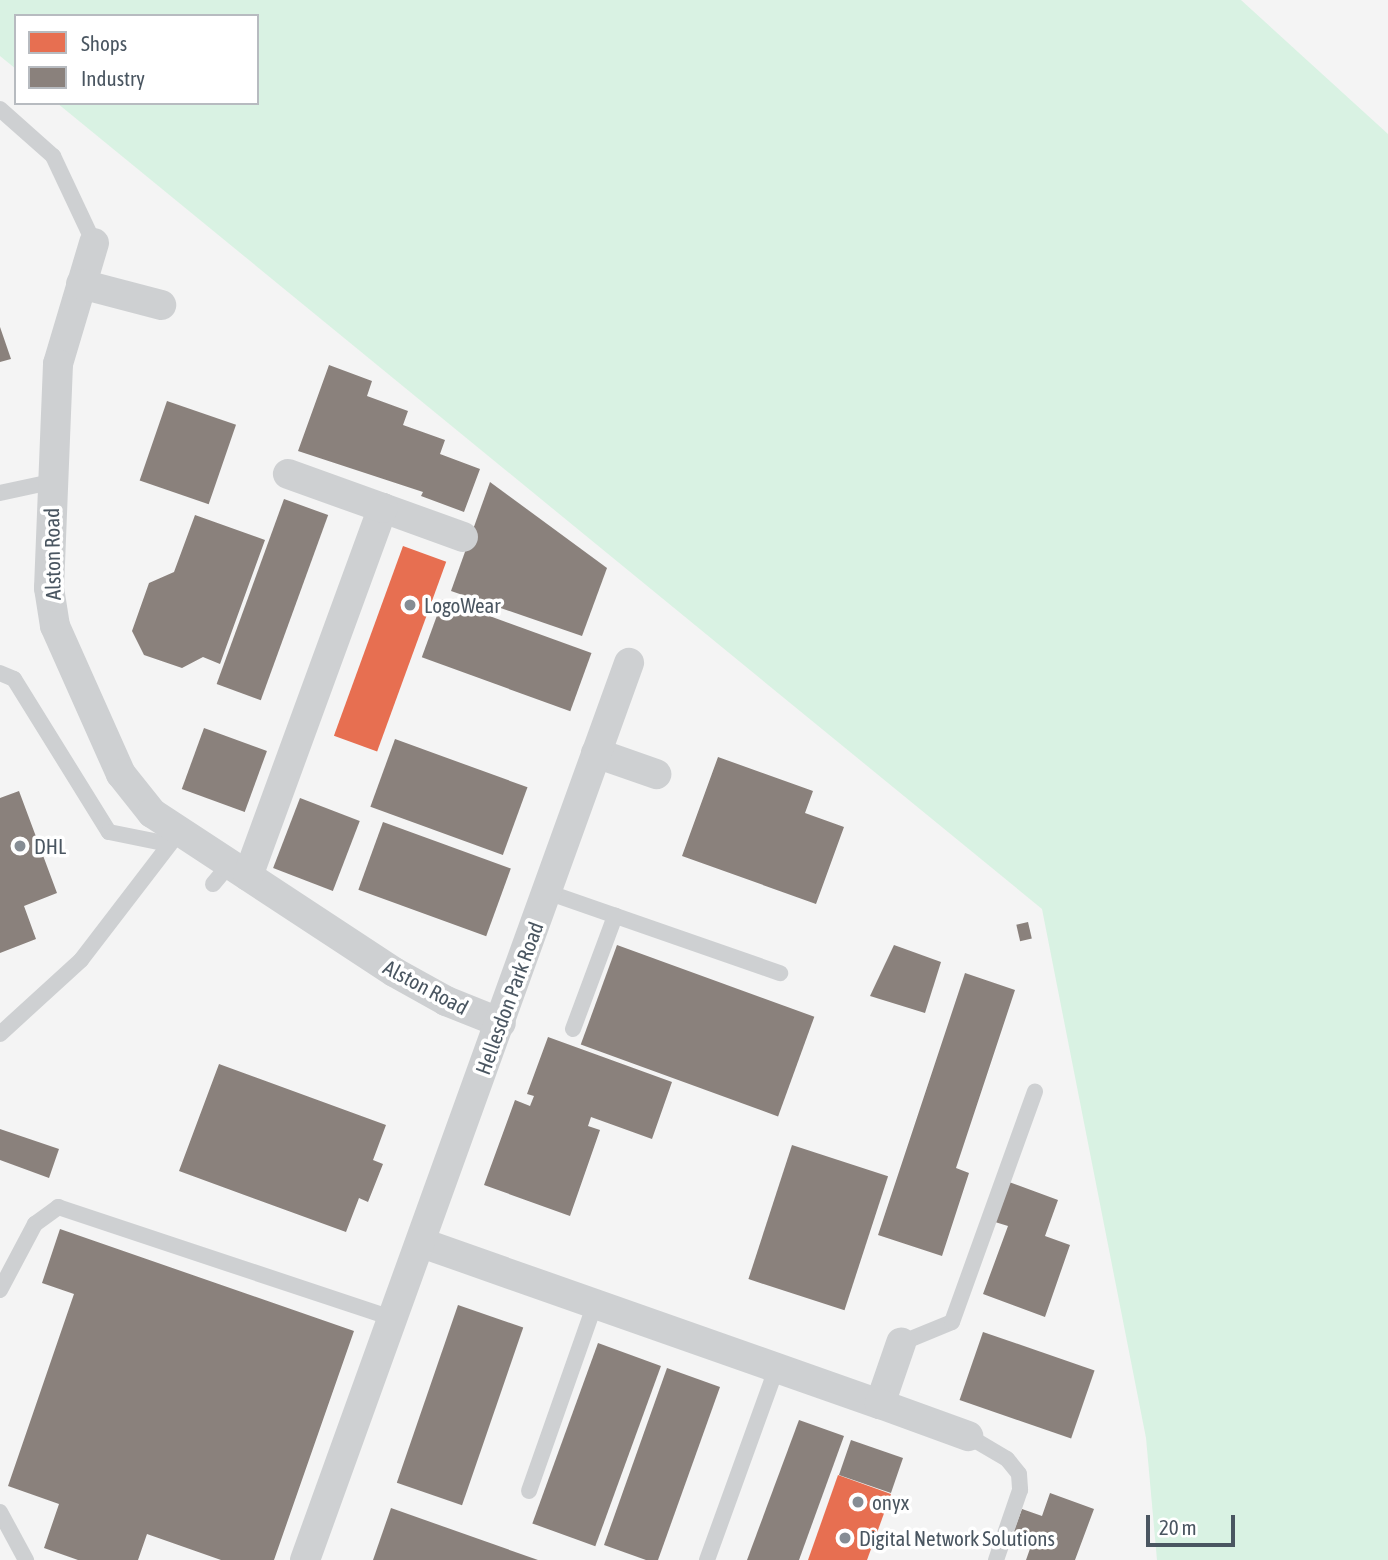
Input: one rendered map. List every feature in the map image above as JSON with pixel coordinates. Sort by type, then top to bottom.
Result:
[{"type":"street","name":"Alston Road","points":[[94,243],[58,365],[51,482],[49,588],[55,626],[121,774],[174,837],[230,875],[446,1001],[501,1023]]},
{"type":"street","points":[[81,284],[162,305]]},
{"type":"street","points":[[288,474],[463,537]]},
{"type":"street","points":[[230,875],[383,508]]},
{"type":"street","name":"Hellesdon Park Road","points":[[305,1560],[422,1243],[629,663]]},
{"type":"street","points":[[596,753],[656,774]]},
{"type":"street","points":[[422,1243],[968,1436]]},
{"type":"street","points":[[880,1404],[901,1343]]},
{"type":"lane","points":[[0,109],[53,156],[94,243]]},
{"type":"lane","points":[[0,493],[51,482]]},
{"type":"lane","points":[[0,673],[14,679],[109,832],[174,837]]},
{"type":"lane","points":[[0,1034],[81,960],[174,837]]},
{"type":"lane","points":[[547,892],[780,973]]},
{"type":"lane","points":[[573,1029],[615,916]]},
{"type":"lane","points":[[901,1343],[952,1321],[1035,1092]]},
{"type":"lane","points":[[0,1290],[36,1224],[58,1207],[394,1319]]},
{"type":"lane","points":[[529,1491],[595,1304]]},
{"type":"lane","points":[[706,1560],[777,1367]]},
{"type":"lane","points":[[968,1436],[1007,1459],[1019,1474],[1020,1490],[996,1560]]},
{"type":"lane","points":[[0,1512],[26,1560]]},
{"type":"green space","points":[[0,0],[1241,0],[1388,134],[1388,1560],[1157,1560],[1146,1438],[1042,909],[59,105],[259,105],[259,14],[14,14],[14,67],[0,56]]},
{"type":"building: Shops","points":[[403,546],[446,562],[377,752],[334,736]]},
{"type":"building: Shops","points":[[838,1475],[891,1494],[867,1560],[808,1560]]},
{"type":"building: Industry","points":[[0,327],[11,359],[0,362]]},
{"type":"building: Industry","points":[[329,365],[372,381],[367,396],[408,411],[403,425],[445,440],[440,454],[480,469],[464,512],[421,496],[423,492],[298,451]]},
{"type":"building: Industry","points":[[167,401],[236,425],[209,504],[140,480]]},
{"type":"building: Industry","points":[[490,482],[607,568],[582,636],[451,591]]},
{"type":"building: Industry","points":[[284,499],[328,515],[261,700],[217,684]]},
{"type":"building: Industry","points":[[195,515],[265,540],[220,664],[203,657],[182,668],[144,655],[132,631],[149,583],[174,572]]},
{"type":"building: Industry","points":[[443,599],[591,653],[570,711],[422,657]]},
{"type":"building: Industry","points":[[204,728],[267,751],[245,812],[182,789]]},
{"type":"building: Industry","points":[[395,739],[527,787],[503,855],[370,807]]},
{"type":"building: Industry","points":[[718,757],[813,791],[805,813],[844,827],[816,904],[682,856]]},
{"type":"building: Industry","name":"DHL","points":[[19,791],[57,893],[24,906],[36,939],[0,953],[0,798]]},
{"type":"building: Industry","points":[[300,798],[360,821],[333,891],[273,868]]},
{"type":"building: Industry","points":[[383,822],[511,869],[486,936],[358,890]]},
{"type":"building: Industry","points":[[1028,922],[1032,939],[1020,941],[1016,925]]},
{"type":"building: Industry","points":[[617,945],[814,1017],[778,1116],[581,1045]]},
{"type":"building: Industry","points":[[894,945],[941,962],[925,1013],[870,996]]},
{"type":"building: Industry","points":[[965,973],[1015,990],[956,1168],[969,1173],[942,1256],[878,1235]]},
{"type":"building: Industry","points":[[548,1037],[672,1082],[652,1139],[591,1117],[588,1126],[600,1130],[570,1216],[484,1185],[515,1100],[530,1106],[534,1096],[527,1094]]},
{"type":"building: Industry","points":[[219,1064],[386,1125],[373,1160],[383,1164],[368,1202],[359,1198],[346,1232],[179,1171]]},
{"type":"building: Industry","points":[[0,1129],[59,1149],[49,1178],[0,1160]]},
{"type":"building: Industry","points":[[792,1145],[888,1176],[844,1310],[748,1279]]},
{"type":"building: Industry","points":[[1009,1182],[1058,1200],[1045,1236],[1070,1245],[1045,1317],[983,1294],[1008,1226],[995,1222]]},
{"type":"building: Industry","points":[[60,1229],[354,1331],[274,1560],[221,1560],[147,1534],[138,1560],[78,1560],[44,1548],[59,1504],[8,1486],[74,1294],[42,1283]]},
{"type":"building: Industry","points":[[458,1305],[523,1327],[462,1505],[397,1483]]},
{"type":"building: Industry","points":[[983,1332],[1095,1370],[1071,1438],[960,1400]]},
{"type":"building: Industry","points":[[598,1343],[661,1366],[595,1546],[532,1523]]},
{"type":"building: Industry","points":[[667,1368],[720,1387],[658,1560],[646,1560],[604,1545]]},
{"type":"building: Industry","points":[[799,1420],[844,1436],[799,1560],[747,1560]]},
{"type":"building: Industry","points":[[851,1440],[903,1458],[891,1493],[839,1475]]},
{"type":"building: Industry","points":[[1050,1493],[1094,1509],[1075,1560],[1026,1560],[1032,1543],[1012,1536],[1022,1509],[1042,1516]]},
{"type":"building: Industry","points":[[391,1508],[538,1560],[373,1560]]},
{"type":"place","name":"LogoWear","points":[[410,605]]},
{"type":"place","name":"DHL","points":[[20,846]]},
{"type":"place","name":"onyx","points":[[858,1502]]},
{"type":"place","name":"Digital Network Solutions","points":[[845,1538]]}]
